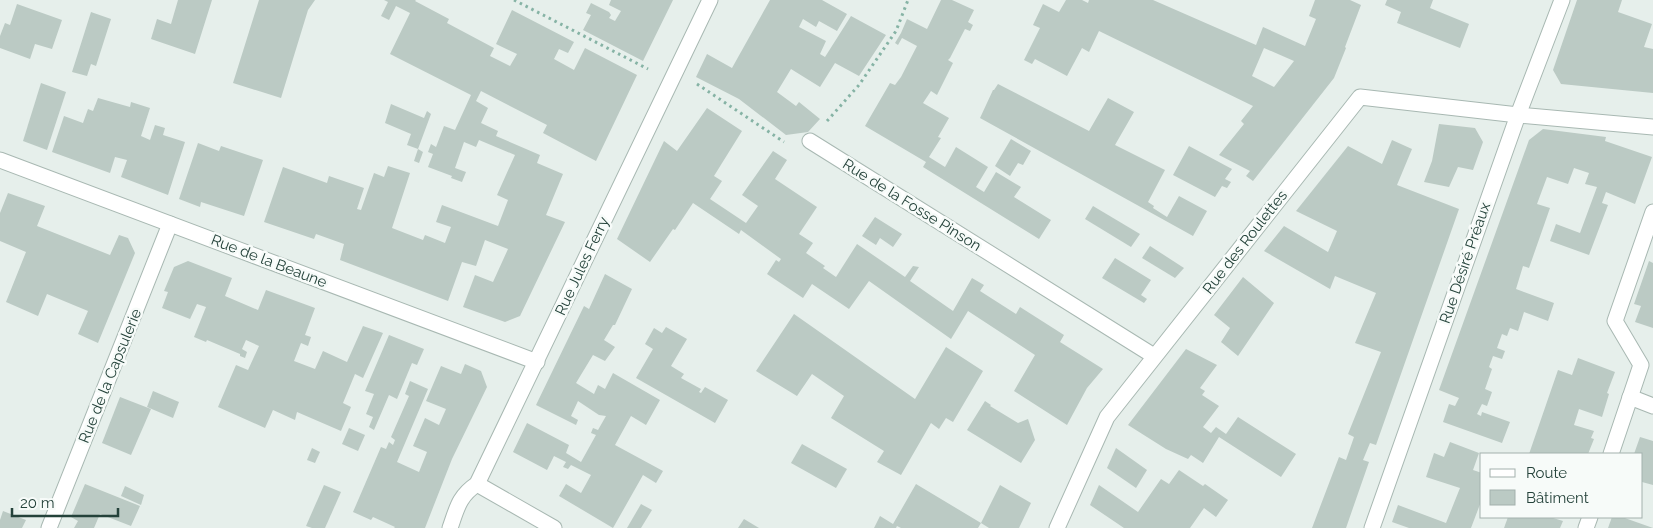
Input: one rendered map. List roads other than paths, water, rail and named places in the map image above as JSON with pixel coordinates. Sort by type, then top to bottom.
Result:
[{"type":"street","name":"Rue Jules Ferry","points":[[450,528],[459,502],[467,491],[477,484],[710,0]]},
{"type":"street","name":"Rue Désiré Préaux","points":[[1372,528],[1518,115],[1562,0]]},
{"type":"street","name":"Rue des Roulettes","points":[[1057,528],[1107,417],[1360,96],[1518,115]]},
{"type":"street","points":[[1518,115],[1653,127]]},
{"type":"street","name":"Rue de la Fosse Pinson","points":[[810,141],[1154,356]]},
{"type":"street","name":"Rue de la Beaune","points":[[0,160],[537,362]]},
{"type":"street","points":[[1611,453],[1642,365],[1615,322],[1653,212]]},
{"type":"street","name":"Rue de la Capsulerie","points":[[49,528],[170,224]]},
{"type":"street","points":[[1630,397],[1653,406]]},
{"type":"street","points":[[477,484],[554,528]]}]
